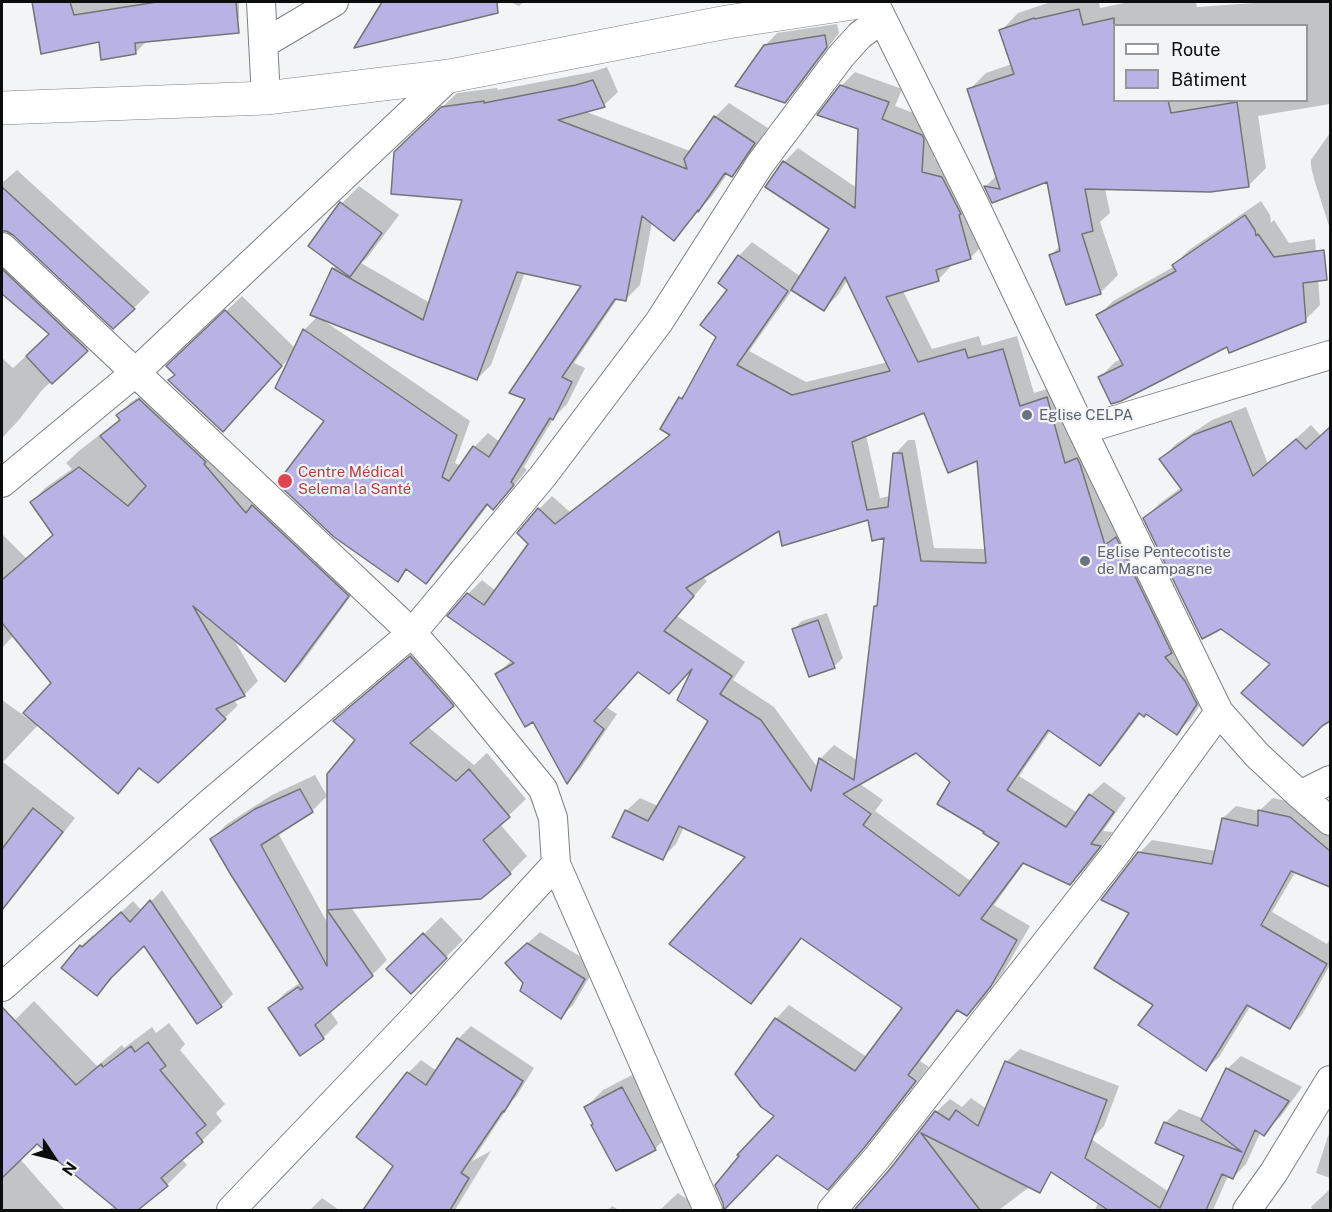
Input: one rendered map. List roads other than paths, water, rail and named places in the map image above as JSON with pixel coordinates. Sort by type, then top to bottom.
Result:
[{"type":"street","points":[[261,2],[266,98]]},
{"type":"street","points":[[263,44],[334,2]]},
{"type":"street","points":[[2,108],[266,98],[450,76],[727,22],[872,7]]},
{"type":"street","points":[[872,7],[973,201],[1219,712],[1257,755],[1330,821]]},
{"type":"street","points":[[3,982],[210,803],[412,633],[543,476],[659,322],[759,164],[841,56],[860,35],[872,7]]},
{"type":"street","points":[[2,483],[136,372],[450,76]]},
{"type":"street","points":[[2,247],[412,633],[543,789],[553,818],[556,864],[708,1210]]},
{"type":"street","points":[[1082,430],[1330,355]]},
{"type":"street","points":[[832,1210],[884,1149],[1108,864],[1219,712]]},
{"type":"street","points":[[1300,795],[1330,780]]},
{"type":"street","points":[[231,1210],[420,1012],[556,864]]},
{"type":"street","points":[[1247,1210],[1274,1172],[1330,1080]]},
{"type":"place","name":"Eglise CELPA","points":[[1027,415]]},
{"type":"place","name":"Centre Médical Selema la Santé","points":[[285,481]]},
{"type":"place","name":"Eglise Pentecotiste de Macampagne","points":[[1085,561]]}]
